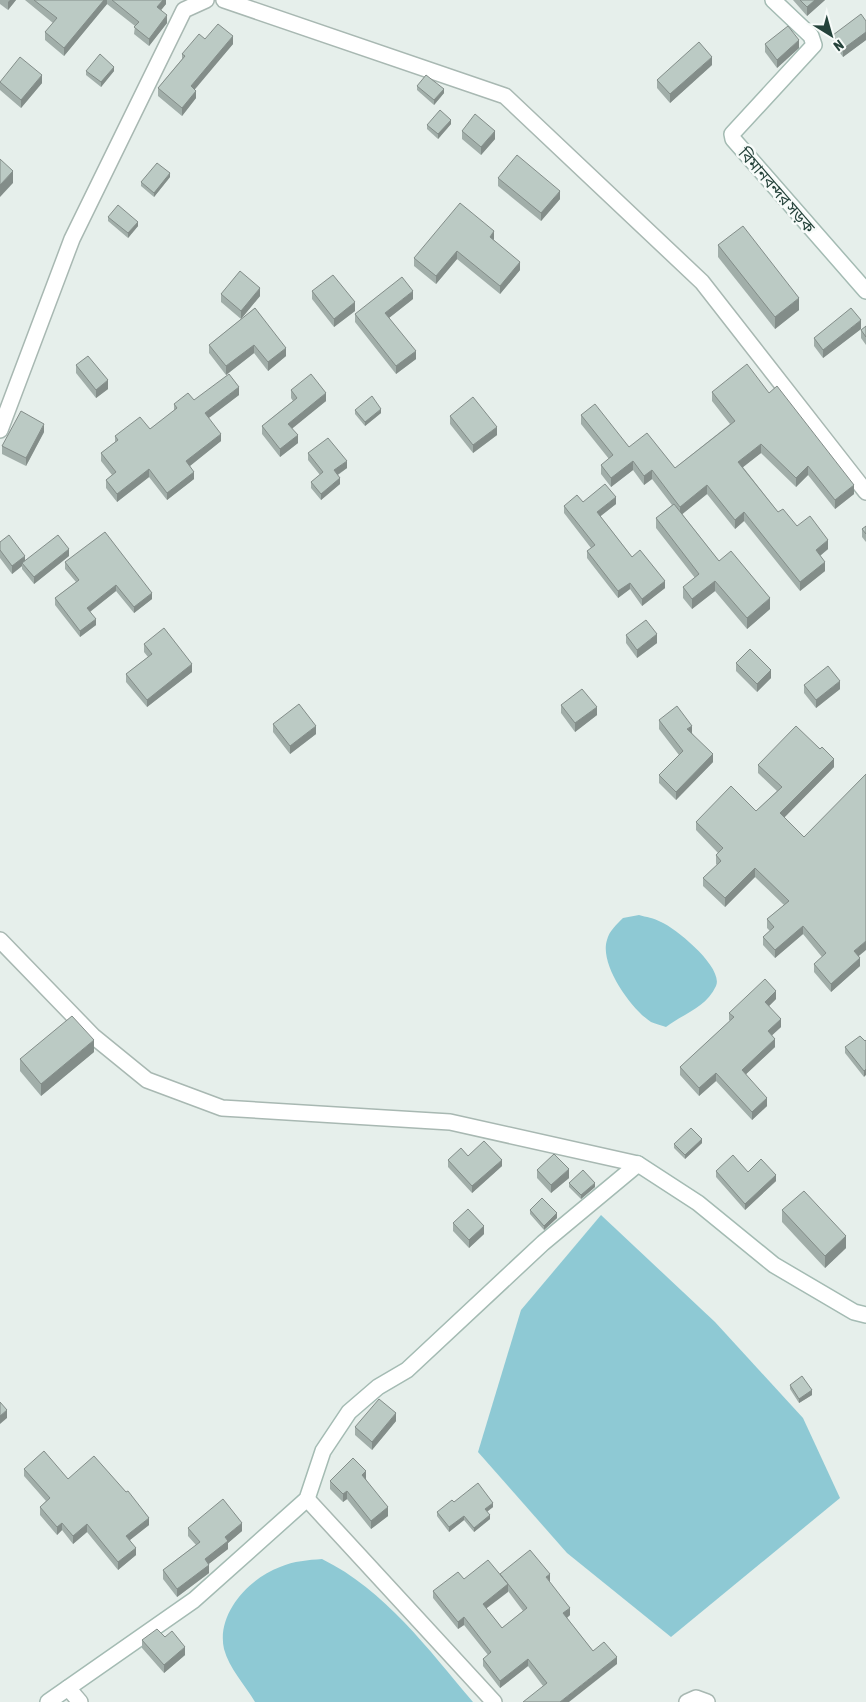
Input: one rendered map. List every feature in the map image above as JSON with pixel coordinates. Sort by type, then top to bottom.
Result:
[{"type":"street","points":[[0,430],[72,239],[184,10],[206,0]]},
{"type":"street","points":[[224,0],[506,96],[702,282],[866,492]]},
{"type":"street","name":"বিমানবন্দর সড়ক","points":[[774,0],[811,36],[814,45],[732,134],[733,140],[866,291]]},
{"type":"street","points":[[0,940],[93,1036],[147,1080],[222,1108],[450,1122],[638,1164],[698,1203],[774,1265],[854,1312],[866,1315]]},
{"type":"street","points":[[48,1702],[194,1600],[307,1499],[323,1451],[349,1412],[378,1387],[407,1370],[543,1243],[638,1164]]},
{"type":"street","points":[[307,1499],[494,1702]]},
{"type":"street","points":[[68,1688],[80,1702]]},
{"type":"street","points":[[687,1702],[696,1698],[707,1702]]},
{"type":"water","points":[[639,915],[661,922],[677,932],[698,950],[713,969],[717,978],[712,994],[701,1005],[666,1027],[651,1022],[643,1016],[626,997],[612,973],[608,961],[607,940],[611,931],[623,918]]},
{"type":"water","points":[[601,1215],[715,1322],[803,1418],[840,1498],[671,1637],[567,1553],[478,1452],[521,1310]]},
{"type":"water","points":[[322,1559],[345,1572],[386,1604],[422,1642],[473,1702],[255,1702],[233,1670],[224,1649],[225,1623],[230,1610],[247,1588],[269,1572],[290,1563]]},
{"type":"building","points":[[34,0],[104,0],[64,48],[45,32],[57,18]]},
{"type":"building","points":[[112,0],[163,0],[157,7],[167,15],[149,39],[134,27],[139,22]]},
{"type":"building","points":[[800,0],[815,0],[807,7]]},
{"type":"building","points":[[861,14],[866,21],[866,32],[843,49],[833,35]]},
{"type":"building","points":[[218,24],[233,36],[191,86],[196,91],[182,108],[158,88],[185,56],[182,54],[199,34],[205,39]]},
{"type":"building","points":[[788,26],[799,40],[777,60],[765,44]]},
{"type":"building","points":[[699,42],[712,57],[670,94],[657,80]]},
{"type":"building","points":[[100,54],[114,67],[101,82],[86,71]]},
{"type":"building","points":[[20,57],[42,75],[21,100],[0,82]]},
{"type":"building","points":[[426,75],[444,89],[434,100],[417,86]]},
{"type":"building","points":[[440,110],[451,120],[438,134],[427,125]]},
{"type":"building","points":[[475,114],[495,131],[481,147],[462,131]]},
{"type":"building","points":[[517,155],[560,191],[541,213],[498,178]]},
{"type":"building","points":[[0,159],[13,171],[0,185]]},
{"type":"building","points":[[157,163],[170,173],[154,193],[141,182]]},
{"type":"building","points":[[460,203],[494,231],[490,237],[520,262],[500,286],[457,251],[436,276],[414,258]]},
{"type":"building","points":[[118,205],[138,222],[128,233],[108,217]]},
{"type":"building","points":[[743,226],[799,298],[775,317],[718,245]]},
{"type":"building","points":[[240,271],[260,288],[241,311],[221,294]]},
{"type":"building","points":[[333,275],[355,302],[334,319],[312,291]]},
{"type":"building","points":[[402,277],[413,291],[385,313],[416,351],[396,366],[355,314]]},
{"type":"building","points":[[255,308],[286,348],[268,362],[254,345],[226,366],[209,345]]},
{"type":"building","points":[[851,308],[861,320],[823,350],[814,338]]},
{"type":"building","points":[[866,326],[866,337],[861,330]]},
{"type":"building","points":[[88,356],[108,380],[96,390],[76,365]]},
{"type":"building","points":[[747,364],[769,393],[777,386],[854,485],[835,500],[808,466],[796,478],[761,444],[738,462],[778,512],[783,509],[797,526],[810,516],[828,540],[816,550],[825,562],[800,582],[744,512],[735,520],[707,485],[680,507],[652,470],[644,476],[633,461],[611,478],[601,465],[613,455],[581,415],[595,404],[629,447],[647,433],[675,468],[735,421],[712,392]]},
{"type":"building","points":[[229,374],[239,387],[205,413],[221,434],[186,461],[194,472],[167,493],[149,469],[117,494],[106,480],[116,472],[101,453],[118,440],[115,436],[140,417],[150,429],[177,408],[174,404],[188,393],[194,400]]},
{"type":"building","points":[[311,374],[326,393],[288,424],[298,435],[280,449],[262,426],[297,398],[291,390]]},
{"type":"building","points":[[372,396],[381,409],[365,422],[355,410]]},
{"type":"building","points":[[473,397],[497,427],[473,445],[450,416]]},
{"type":"building","points":[[21,411],[44,424],[26,458],[2,446]]},
{"type":"building","points":[[328,438],[347,461],[334,470],[340,478],[321,494],[311,482],[323,472],[308,453]]},
{"type":"building","points":[[605,484],[616,497],[597,512],[632,557],[640,550],[665,581],[642,599],[630,583],[618,591],[587,551],[595,545],[564,506],[577,495],[583,502]]},
{"type":"building","points":[[674,504],[719,561],[731,551],[770,598],[747,618],[715,581],[692,599],[683,587],[699,574],[656,518]]},
{"type":"building","points":[[866,526],[866,534],[862,529]]},
{"type":"building","points":[[105,532],[152,593],[134,607],[116,585],[87,608],[96,619],[80,631],[55,598],[79,580],[65,562]]},
{"type":"building","points":[[9,535],[25,556],[12,566],[0,550],[0,542]]},
{"type":"building","points":[[58,535],[69,549],[34,577],[22,563]]},
{"type":"building","points":[[646,620],[657,634],[637,650],[626,635]]},
{"type":"building","points":[[164,628],[192,664],[147,700],[126,674],[152,654],[144,644]]},
{"type":"building","points":[[750,649],[771,670],[757,684],[736,663]]},
{"type":"building","points":[[828,666],[840,681],[816,700],[804,685]]},
{"type":"building","points":[[582,689],[597,707],[575,723],[561,705]]},
{"type":"building","points":[[299,704],[316,726],[290,746],[273,724]]},
{"type":"building","points":[[677,706],[692,726],[687,729],[713,754],[676,792],[659,775],[683,751],[659,720]]},
{"type":"building","points":[[796,726],[820,749],[822,747],[834,759],[780,813],[804,837],[866,774],[866,941],[854,951],[860,958],[831,984],[814,964],[826,953],[803,926],[775,950],[763,937],[774,927],[767,919],[789,901],[755,868],[725,898],[703,878],[721,861],[716,855],[723,848],[696,822],[731,786],[756,811],[782,787],[758,765]]},
{"type":"building","points":[[765,979],[776,991],[765,1002],[781,1019],[768,1031],[775,1039],[742,1070],[767,1098],[752,1112],[716,1073],[699,1088],[680,1067],[734,1017],[729,1013]]},
{"type":"building","points":[[72,1016],[94,1040],[41,1084],[20,1059]]},
{"type":"building","points":[[860,1036],[866,1040],[866,1069],[864,1071],[845,1047]]},
{"type":"building","points":[[691,1128],[702,1139],[685,1155],[674,1144]]},
{"type":"building","points":[[484,1141],[502,1160],[472,1186],[448,1160],[461,1148],[468,1156]]},
{"type":"building","points":[[554,1154],[569,1169],[551,1185],[537,1170]]},
{"type":"building","points":[[733,1155],[748,1172],[761,1159],[776,1175],[745,1204],[716,1171]]},
{"type":"building","points":[[583,1170],[595,1183],[581,1195],[569,1183]]},
{"type":"building","points":[[804,1191],[846,1236],[825,1256],[782,1210]]},
{"type":"building","points":[[542,1198],[557,1213],[544,1226],[530,1210]]},
{"type":"building","points":[[468,1209],[484,1226],[469,1240],[453,1223]]},
{"type":"building","points":[[802,1376],[812,1390],[799,1399],[790,1385]]},
{"type":"building","points":[[379,1399],[396,1413],[372,1442],[355,1427]]},
{"type":"building","points":[[0,1402],[7,1410],[0,1416]]},
{"type":"building","points":[[44,1451],[68,1479],[94,1456],[126,1492],[128,1491],[149,1518],[126,1536],[136,1548],[118,1562],[87,1524],[73,1536],[62,1523],[57,1527],[40,1507],[50,1498],[24,1469]]},
{"type":"building","points":[[353,1458],[366,1471],[362,1475],[388,1507],[371,1521],[347,1491],[343,1494],[330,1481]]},
{"type":"building","points":[[478,1483],[493,1503],[485,1509],[490,1515],[474,1528],[464,1516],[449,1527],[437,1512],[452,1500],[454,1502]]},
{"type":"building","points":[[223,1499],[242,1523],[225,1537],[228,1541],[205,1559],[209,1565],[177,1589],[163,1570],[200,1542],[188,1528]]},
{"type":"building","points":[[530,1550],[550,1574],[546,1577],[570,1608],[563,1613],[593,1651],[604,1642],[617,1657],[560,1702],[523,1702],[547,1683],[528,1659],[500,1681],[483,1659],[491,1652],[464,1617],[458,1622],[433,1591],[458,1572],[464,1579],[488,1560],[507,1583],[500,1574]],"holes":[[[508,1584],[527,1608],[502,1628],[483,1604]]]},
{"type":"building","points":[[157,1629],[165,1637],[172,1631],[185,1647],[164,1665],[142,1640]]}]
